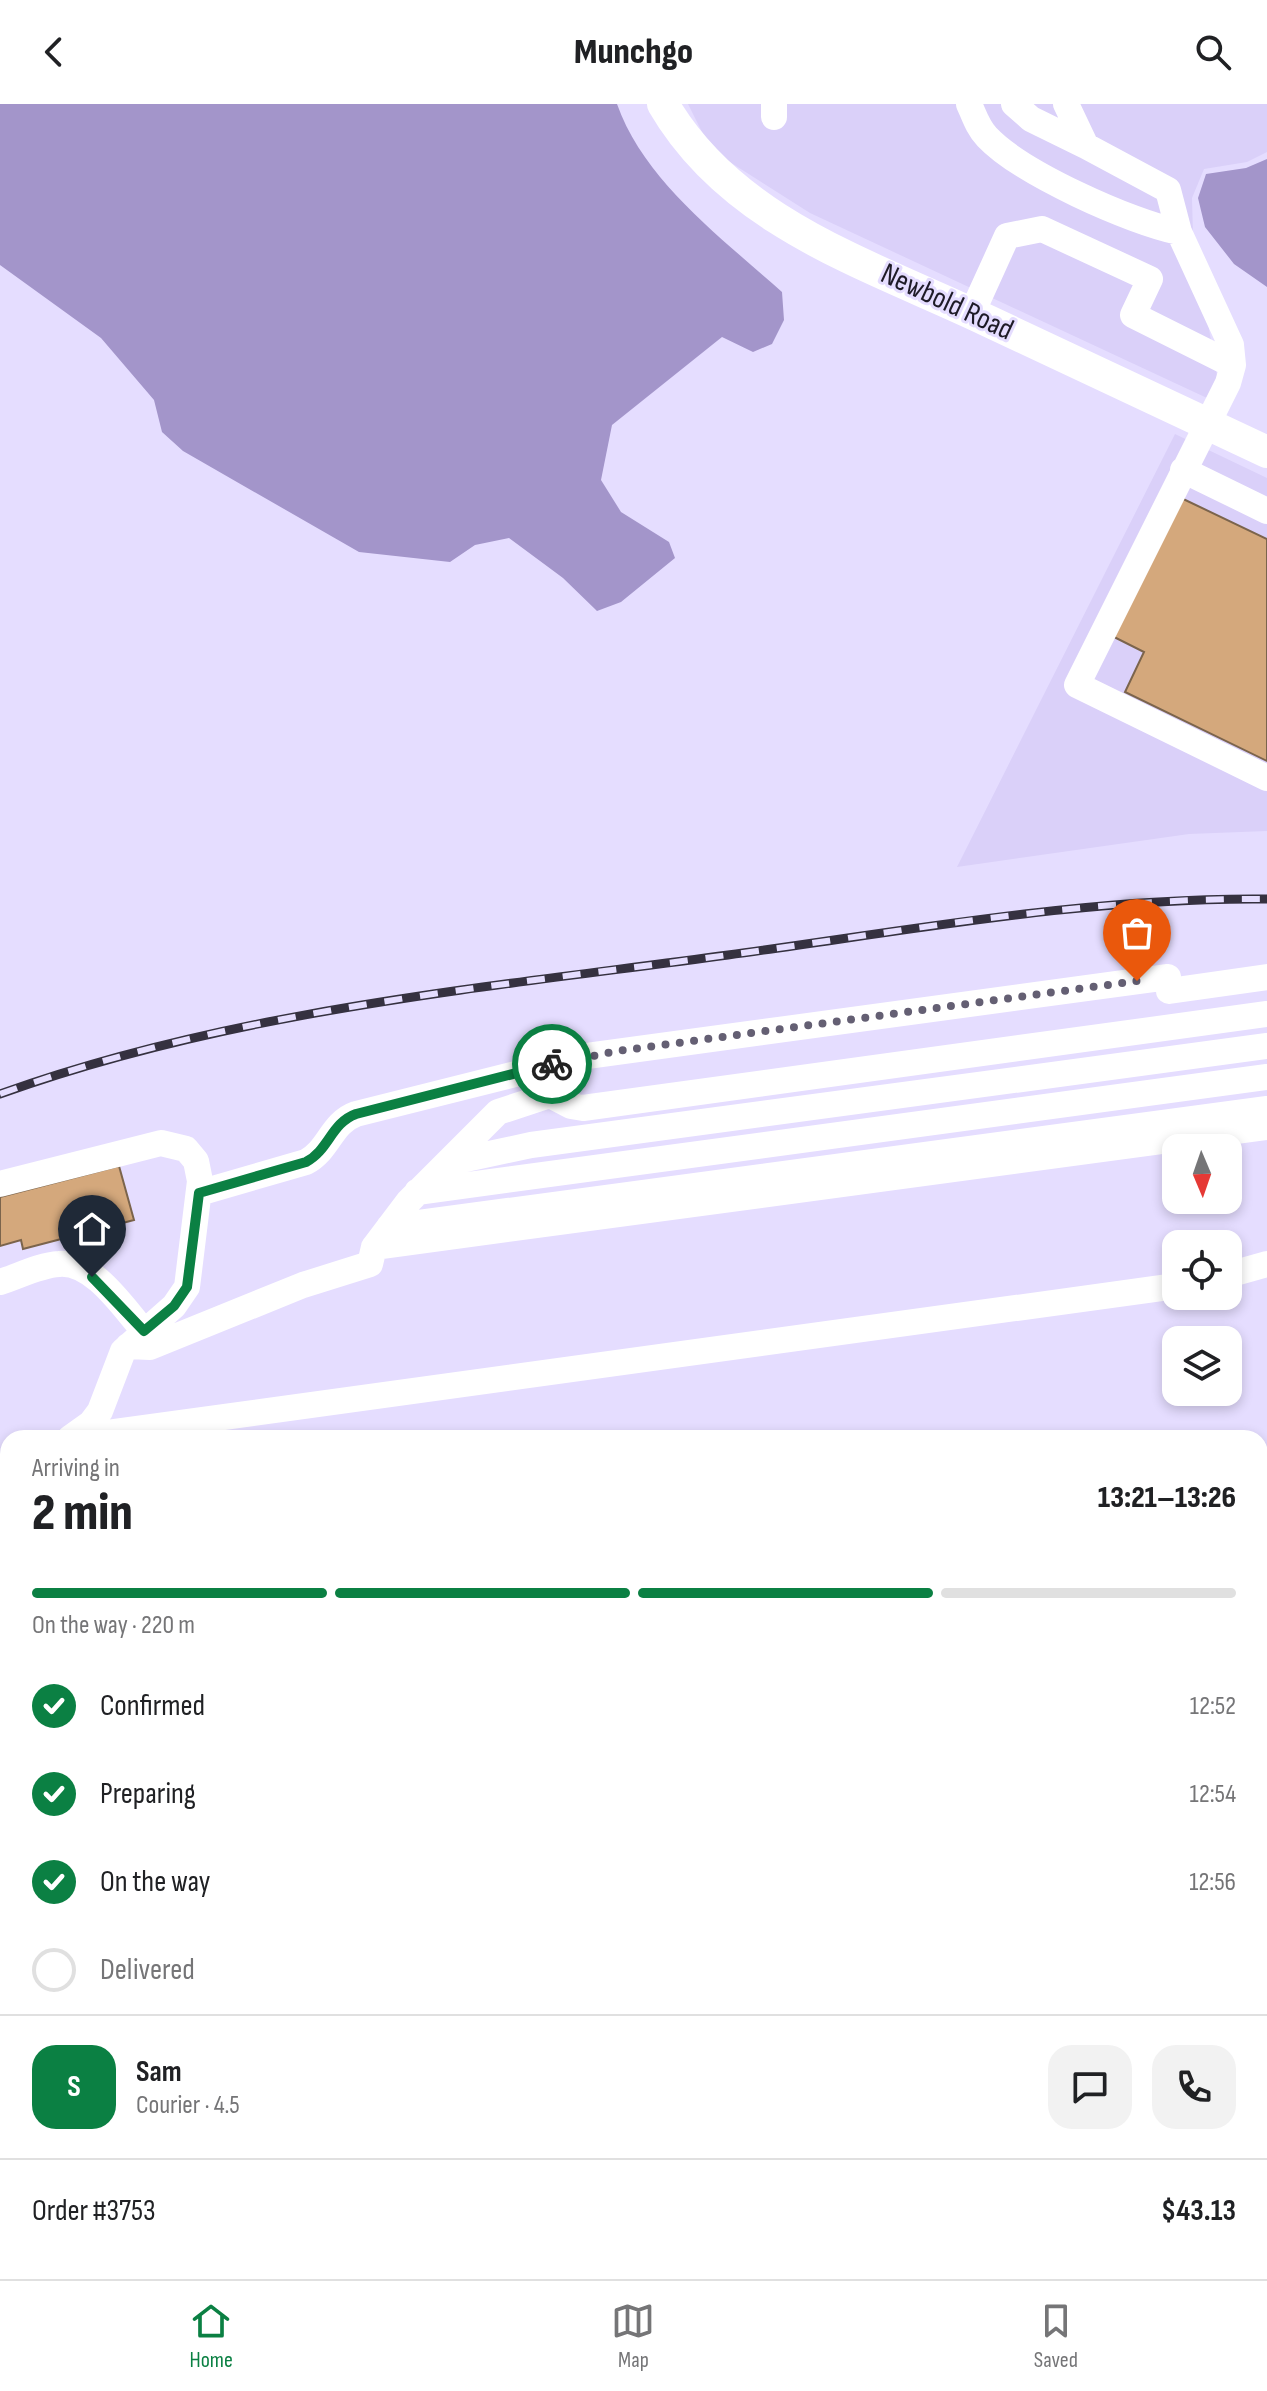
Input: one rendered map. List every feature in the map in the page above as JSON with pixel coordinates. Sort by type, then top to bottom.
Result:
[{"type":"main road","name":"Newbold Road","points":[[663,104],[699,157],[724,181],[803,235],[1267,452]]},
{"type":"street","points":[[969,104],[986,136],[1015,159],[1048,178],[1152,226],[1179,232]]},
{"type":"street","points":[[1014,104],[1031,119],[1168,190],[1179,232],[1231,345],[1233,365],[1228,383],[1077,685],[1267,778]]},
{"type":"street","points":[[1066,104],[1086,146]]},
{"type":"street","points":[[972,313],[1007,236],[1042,229],[1150,279],[1133,315],[1233,365]]},
{"type":"street","points":[[1183,470],[1267,511]]},
{"type":"street","points":[[199,1193],[306,1162],[319,1154],[337,1126],[349,1117],[618,1051],[1168,977],[1169,991],[1267,977]]},
{"type":"street","points":[[0,1282],[48,1266],[73,1265],[103,1286],[136,1339],[150,1347],[303,1285],[370,1264],[382,1237],[417,1192],[506,1107],[550,1095],[571,1106],[583,1108],[1267,1014]]},
{"type":"street","points":[[443,1164],[531,1145],[1267,1046]]},
{"type":"street","points":[[417,1192],[1267,1077]]},
{"type":"street","points":[[498,1078],[506,1107]]},
{"type":"street","points":[[382,1237],[1267,1109]]},
{"type":"street","points":[[382,1237],[1267,1127]]},
{"type":"street","points":[[0,1184],[167,1142],[186,1149],[196,1161],[199,1193],[187,1287],[174,1306],[136,1339],[117,1361],[100,1411],[82,1430]]},
{"type":"street","points":[[1242,1271],[1267,1264]]},
{"type":"street","points":[[129,1430],[1162,1288]]},
{"type":"shaded area","points":[[0,104],[617,104],[629,132],[666,183],[711,230],[782,292],[784,320],[772,344],[753,352],[722,337],[612,425],[601,480],[621,512],[669,542],[675,558],[621,602],[597,611],[563,578],[509,538],[475,545],[450,562],[359,552],[183,451],[162,432],[154,400],[101,338],[0,265]]},
{"type":"shaded area","points":[[688,104],[1267,104],[1267,152],[1247,162],[1204,169],[1192,198],[1193,235],[1222,405],[810,213],[711,150]]},
{"type":"shaded area","points":[[1267,159],[1267,287],[1234,264],[1205,227],[1198,198],[1206,174],[1246,168]]},
{"type":"shaded area","points":[[1175,434],[1267,478],[1267,831],[1189,834],[957,867]]},
{"type":"building","points":[[1179,497],[1267,539],[1267,761],[1125,692],[1144,652],[1112,636]]},
{"type":"building","points":[[119,1166],[134,1220],[23,1249],[21,1240],[0,1246],[0,1197]]},
{"type":"railway","points":[[0,1094],[88,1065],[178,1041],[360,1005],[997,917],[1132,904],[1267,899]]},
{"type":"way so far","points":[[552,1064],[618,1051],[1137,981]]},
{"type":"route","points":[[92,1277],[144,1331],[174,1306],[187,1287],[199,1193],[290,1169],[313,1159],[342,1121],[356,1114],[552,1064]]}]
